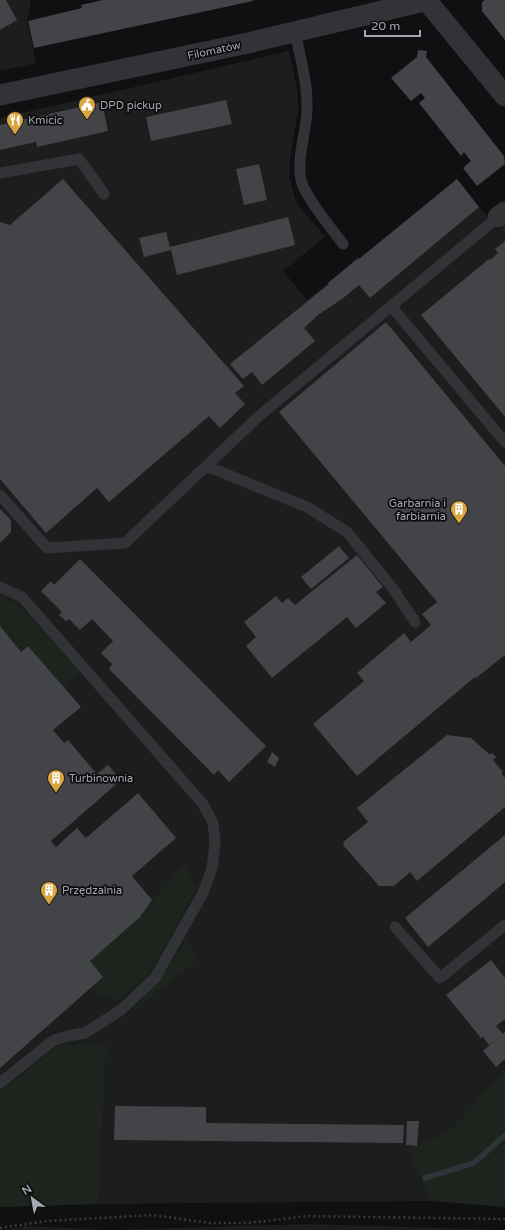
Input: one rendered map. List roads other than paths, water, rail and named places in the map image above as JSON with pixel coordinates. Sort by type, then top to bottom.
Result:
[{"type":"street","name":"Filomatów","points":[[0,95],[295,32],[428,0],[505,96]]},
{"type":"lane","points":[[295,32],[305,77],[307,105],[300,168],[301,182],[311,199],[343,244]]},
{"type":"lane","points":[[0,173],[79,159],[104,194]]},
{"type":"lane","points":[[0,495],[47,548],[124,543],[258,417],[502,215]]},
{"type":"lane","points":[[391,306],[505,442]]},
{"type":"lane","points":[[206,466],[307,507],[347,532],[394,590],[415,622]]},
{"type":"lane","points":[[0,586],[22,597],[203,804],[213,824],[215,842],[212,868],[203,893],[155,978],[121,1010],[86,1033],[54,1040],[0,1083]]},
{"type":"lane","points":[[395,927],[440,978],[505,925]]},
{"type":"waterway","points":[[425,1178],[474,1163],[505,1135]]},
{"type":"place","name":"DPD pickup","points":[[87,120]]},
{"type":"place","name":"Kmicic","points":[[15,135]]},
{"type":"place","name":"Garbarnia i farbiarnia","points":[[459,524]]},
{"type":"place","name":"Turbinownia","points":[[56,793]]},
{"type":"place","name":"Przędzalnia","points":[[49,905]]}]
